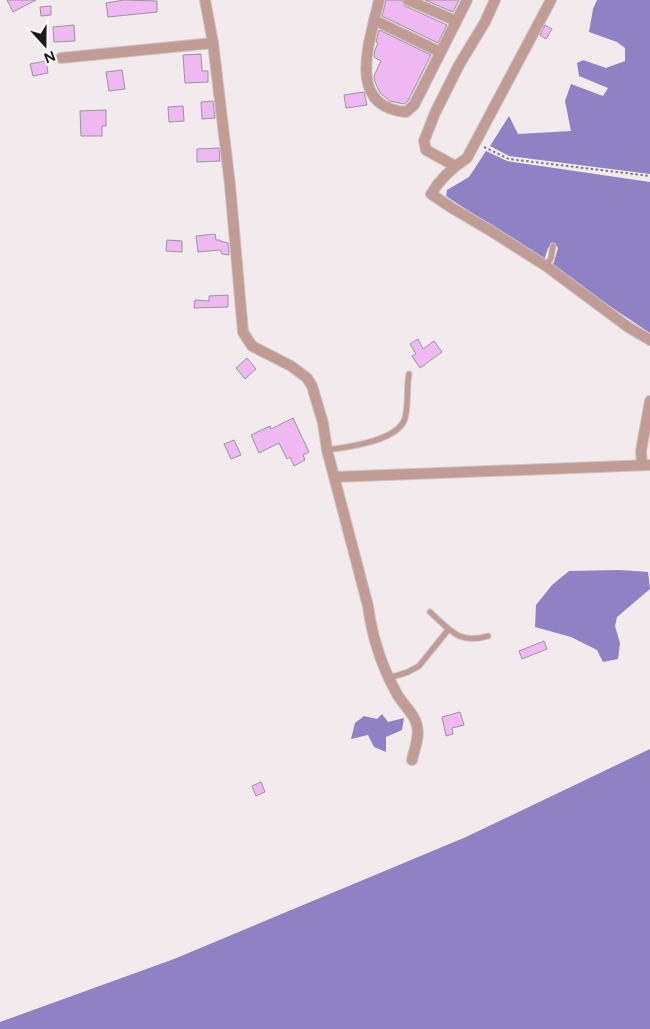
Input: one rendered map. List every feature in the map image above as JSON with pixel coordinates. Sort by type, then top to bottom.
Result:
[{"type":"street","points":[[205,0],[213,43],[230,185],[244,332],[249,342],[255,348],[291,366],[307,378],[315,394],[381,661],[397,696],[410,711],[417,725],[418,736],[412,760]]},
{"type":"street","points":[[379,0],[367,50],[368,84],[371,94],[380,103],[400,112],[410,110],[467,0]]},
{"type":"street","points":[[408,0],[456,21]]},
{"type":"street","points":[[455,166],[426,150],[424,141],[435,113],[459,65],[485,22],[495,0]]},
{"type":"street","points":[[551,0],[467,158],[455,166],[438,183],[431,194],[546,266],[628,327],[650,340]]},
{"type":"street","points":[[374,20],[440,52]]},
{"type":"street","points":[[61,58],[213,43]]},
{"type":"street","points":[[335,477],[646,465],[641,450],[650,401]]},
{"type":"lane","points":[[546,266],[551,258],[553,246]]},
{"type":"lane","points":[[328,450],[380,439],[398,429],[405,418],[409,374]]},
{"type":"lane","points":[[430,612],[448,630],[460,637],[478,639],[488,636]]},
{"type":"lane","points":[[390,678],[419,666],[448,630]]},
{"type":"path","points":[[476,143],[509,159],[650,176]]},
{"type":"shaded area","points":[[597,0],[650,0],[650,174],[509,156],[490,146],[509,116],[518,134],[571,131],[565,101],[571,84],[603,96],[608,88],[579,76],[577,63],[583,60],[606,68],[625,61],[625,48],[617,42],[589,32],[593,9]]},
{"type":"shaded area","points":[[486,151],[507,161],[650,182],[650,333],[551,267],[558,248],[554,243],[548,248],[544,261],[446,196],[447,190],[469,177]]},
{"type":"shaded area","points":[[620,570],[648,572],[650,589],[617,617],[615,626],[620,643],[618,659],[603,662],[597,650],[571,637],[535,627],[536,605],[552,585],[569,571]]},
{"type":"shaded area","points":[[382,714],[388,722],[404,718],[402,730],[386,737],[386,752],[374,747],[368,735],[351,739],[355,723],[364,716],[377,719]]},
{"type":"shaded area","points":[[650,749],[650,1029],[0,1029],[0,1022],[174,959],[466,837]]},
{"type":"building","points":[[7,0],[36,0],[13,12]]},
{"type":"building","points":[[124,0],[157,1],[157,12],[108,17],[106,3]]},
{"type":"building","points":[[386,0],[401,0],[405,6],[447,25],[438,43],[382,16]]},
{"type":"building","points":[[425,0],[459,0],[453,12]]},
{"type":"building","points":[[51,6],[51,15],[41,16],[40,7]]},
{"type":"building","points":[[74,25],[75,41],[54,42],[53,27]]},
{"type":"building","points":[[545,25],[552,29],[546,39],[540,35]]},
{"type":"building","points":[[379,30],[431,55],[408,101],[404,104],[390,101],[380,93],[375,82],[374,76],[381,61],[374,57]]},
{"type":"building","points":[[201,54],[202,71],[208,71],[208,82],[185,83],[183,55]]},
{"type":"building","points":[[46,61],[48,73],[33,76],[30,64]]},
{"type":"building","points":[[122,70],[125,89],[109,91],[106,72]]},
{"type":"building","points":[[364,92],[367,105],[346,108],[344,95]]},
{"type":"building","points":[[213,101],[215,118],[202,119],[201,102]]},
{"type":"building","points":[[183,106],[184,121],[169,122],[168,107]]},
{"type":"building","points":[[106,110],[106,126],[102,126],[102,136],[81,136],[80,111]]},
{"type":"building","points":[[219,148],[220,161],[197,162],[197,149]]},
{"type":"building","points":[[215,234],[216,240],[228,243],[229,255],[222,254],[220,250],[198,252],[196,236]]},
{"type":"building","points":[[167,240],[182,241],[182,252],[166,251]]},
{"type":"building","points":[[228,295],[228,307],[194,308],[195,300],[209,301],[209,296]]},
{"type":"building","points":[[418,339],[423,349],[434,341],[442,352],[420,368],[412,356],[416,354],[410,344]]},
{"type":"building","points":[[247,358],[256,369],[245,379],[236,368]]},
{"type":"building","points":[[293,418],[309,452],[303,455],[305,460],[294,466],[290,457],[287,459],[279,443],[259,453],[251,435],[270,426],[271,429]]},
{"type":"building","points":[[234,440],[241,455],[231,459],[224,444]]},
{"type":"building","points":[[544,641],[547,649],[522,659],[519,651]]},
{"type":"building","points":[[460,712],[464,725],[452,728],[453,734],[446,736],[442,717]]},
{"type":"building","points":[[261,782],[265,792],[256,796],[252,786]]}]
